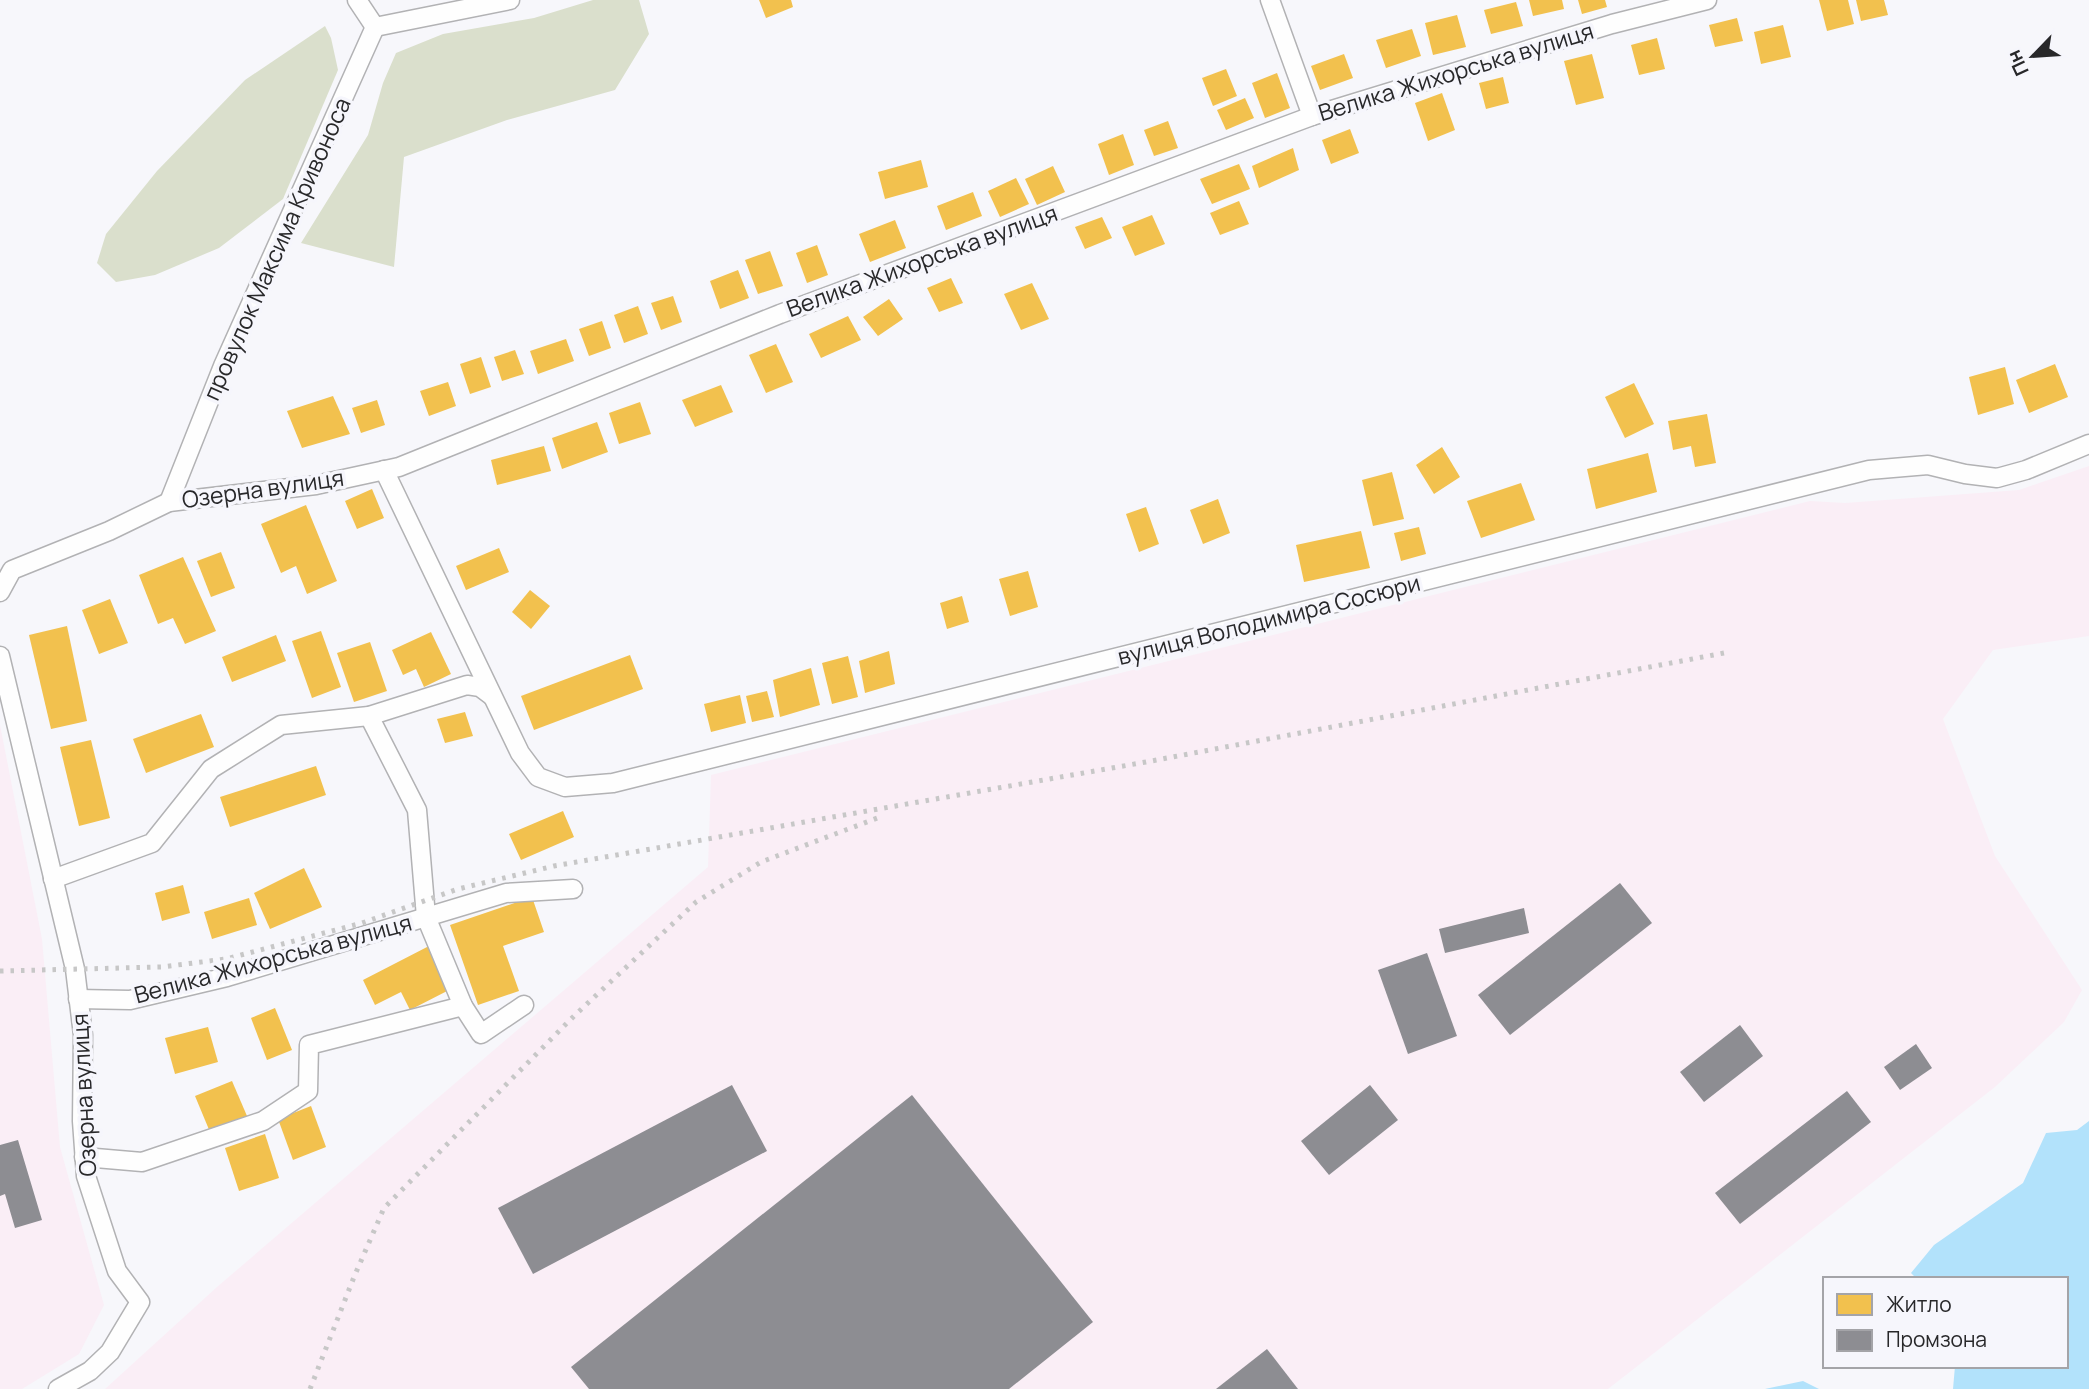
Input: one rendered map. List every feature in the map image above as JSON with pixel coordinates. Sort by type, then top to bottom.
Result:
[{"type":"street","points":[[357,0],[375,27],[510,0]]},
{"type":"street","points":[[1270,0],[1312,116]]},
{"type":"street","name":"Велика Жихорська вулиця","points":[[384,470],[399,467],[780,314],[1312,116],[1612,24],[1707,0]]},
{"type":"street","name":"провулок Максима Кривоноса","points":[[169,502],[223,366],[375,27]]},
{"type":"street","name":"вулиця Володимира Сосюри","points":[[492,696],[520,753],[538,777],[565,787],[613,783],[1869,470],[1928,464],[1965,474],[1997,478],[2026,470],[2089,443]]},
{"type":"street","points":[[384,470],[492,696]]},
{"type":"street","name":"Озерна вулиця","points":[[0,592],[12,570],[109,531],[169,502],[316,485],[384,470]]},
{"type":"street","name":"Озерна вулиця","points":[[0,656],[75,968],[83,1035],[82,1121],[86,1176],[117,1271],[141,1302],[110,1352],[90,1371],[58,1389]]},
{"type":"street","points":[[53,879],[152,843],[211,769],[281,725],[369,716],[467,685],[480,687],[492,696]]},
{"type":"street","points":[[369,716],[417,810],[426,917]]},
{"type":"street","name":"Велика Жихорська вулиця","points":[[78,999],[130,1000],[215,980],[506,893],[573,889]]},
{"type":"street","name":"Велика Жихорська вулиця","points":[[426,917],[463,1006],[481,1034],[524,1005]]},
{"type":"street","points":[[84,1157],[142,1162],[263,1121],[308,1091],[309,1045],[463,1006]]},
{"type":"shaded area","points":[[2089,466],[2089,636],[1993,650],[1943,719],[1995,856],[2082,990],[2064,1022],[1995,1087],[1608,1389],[105,1389],[217,1287],[708,867],[711,775],[1810,501],[1845,503],[2019,490]]},
{"type":"shaded area","points":[[0,725],[42,939],[60,1147],[104,1305],[79,1354],[22,1389],[0,1389]]},
{"type":"green space","points":[[593,0],[639,0],[649,34],[615,90],[507,120],[404,157],[394,267],[301,243],[368,135],[383,83],[396,53],[443,34],[534,18]]},
{"type":"green space","points":[[325,26],[331,38],[338,70],[283,199],[219,248],[155,275],[116,282],[97,263],[106,234],[157,171],[245,80]]},
{"type":"water","points":[[2089,1121],[2089,1389],[1953,1389],[1955,1368],[2068,1368],[2068,1277],[1915,1277],[1911,1273],[1934,1245],[2023,1183],[2046,1133],[2077,1130]]},
{"type":"water","points":[[1803,1381],[1819,1389],[1765,1389]]},
{"type":"building: Житло","points":[[759,0],[791,0],[793,7],[766,18]]},
{"type":"building: Житло","points":[[1529,0],[1562,0],[1564,9],[1533,16]]},
{"type":"building: Житло","points":[[1578,0],[1605,0],[1607,7],[1582,14]]},
{"type":"building: Житло","points":[[1819,0],[1848,0],[1854,24],[1827,31]]},
{"type":"building: Житло","points":[[1856,0],[1884,0],[1888,15],[1861,21]]},
{"type":"building: Житло","points":[[1516,2],[1523,26],[1491,34],[1484,10]]},
{"type":"building: Житло","points":[[1457,15],[1466,47],[1433,55],[1425,23]]},
{"type":"building: Житло","points":[[1737,18],[1743,41],[1715,47],[1709,25]]},
{"type":"building: Житло","points":[[1783,25],[1791,57],[1761,64],[1754,32]]},
{"type":"building: Житло","points":[[1412,29],[1421,56],[1386,68],[1376,40]]},
{"type":"building: Житло","points":[[1657,38],[1665,69],[1639,75],[1631,45]]},
{"type":"building: Житло","points":[[1344,54],[1353,78],[1320,90],[1311,66]]},
{"type":"building: Житло","points":[[1592,54],[1604,98],[1576,105],[1564,61]]},
{"type":"building: Житло","points":[[1226,69],[1237,96],[1213,106],[1202,78]]},
{"type":"building: Житло","points":[[1277,73],[1290,108],[1265,118],[1252,83]]},
{"type":"building: Житло","points":[[1503,77],[1509,103],[1486,109],[1479,83]]},
{"type":"building: Житло","points":[[1442,93],[1455,130],[1428,141],[1415,103]]},
{"type":"building: Житло","points":[[1245,98],[1254,118],[1226,130],[1217,110]]},
{"type":"building: Житло","points":[[1168,121],[1178,148],[1154,156],[1144,130]]},
{"type":"building: Житло","points":[[1350,129],[1359,153],[1331,164],[1322,140]]},
{"type":"building: Житло","points":[[1123,134],[1134,165],[1109,175],[1098,144]]},
{"type":"building: Житло","points":[[1293,148],[1299,170],[1259,188],[1252,166]]},
{"type":"building: Житло","points":[[921,160],[928,187],[885,199],[878,172]]},
{"type":"building: Житло","points":[[1239,164],[1250,189],[1212,204],[1200,179]]},
{"type":"building: Житло","points":[[1053,166],[1065,192],[1037,205],[1025,179]]},
{"type":"building: Житло","points":[[1016,178],[1029,204],[1000,217],[988,191]]},
{"type":"building: Житло","points":[[973,192],[982,216],[946,230],[937,206]]},
{"type":"building: Житло","points":[[1239,201],[1249,224],[1220,235],[1210,213]]},
{"type":"building: Житло","points":[[1152,215],[1165,244],[1135,256],[1122,227]]},
{"type":"building: Житло","points":[[1102,217],[1112,238],[1085,249],[1075,227]]},
{"type":"building: Житло","points":[[895,220],[906,248],[870,262],[859,234]]},
{"type":"building: Житло","points":[[817,245],[828,275],[807,283],[796,253]]},
{"type":"building: Житло","points":[[770,251],[783,286],[758,294],[745,260]]},
{"type":"building: Житло","points":[[738,270],[749,298],[720,309],[710,281]]},
{"type":"building: Житло","points":[[951,278],[963,303],[939,312],[927,288]]},
{"type":"building: Житло","points":[[1032,283],[1049,319],[1021,330],[1004,294]]},
{"type":"building: Житло","points":[[673,296],[682,322],[661,330],[651,303]]},
{"type":"building: Житло","points":[[889,299],[903,319],[878,336],[863,317]]},
{"type":"building: Житло","points":[[638,306],[648,334],[624,343],[614,315]]},
{"type":"building: Житло","points":[[848,316],[861,340],[821,358],[809,334]]},
{"type":"building: Житло","points":[[602,321],[611,348],[589,356],[579,329]]},
{"type":"building: Житло","points":[[566,339],[574,361],[538,374],[530,351]]},
{"type":"building: Житло","points":[[776,344],[793,382],[766,393],[749,355]]},
{"type":"building: Житло","points":[[515,350],[524,374],[502,381],[494,357]]},
{"type":"building: Житло","points":[[481,357],[491,387],[470,394],[460,364]]},
{"type":"building: Житло","points":[[2055,364],[2068,397],[2029,413],[2016,380]]},
{"type":"building: Житло","points":[[2005,367],[2014,404],[1978,415],[1969,377]]},
{"type":"building: Житло","points":[[448,382],[456,406],[429,416],[420,391]]},
{"type":"building: Житло","points":[[1634,383],[1654,424],[1625,438],[1605,397]]},
{"type":"building: Житло","points":[[721,385],[733,412],[695,427],[682,400]]},
{"type":"building: Житло","points":[[333,396],[350,434],[302,448],[287,411]]},
{"type":"building: Житло","points":[[377,400],[385,425],[361,433],[352,408]]},
{"type":"building: Житло","points":[[640,402],[651,434],[619,444],[609,413]]},
{"type":"building: Житло","points":[[1707,414],[1716,463],[1695,467],[1691,446],[1673,450],[1668,421]]},
{"type":"building: Житло","points":[[597,422],[608,452],[562,469],[552,438]]},
{"type":"building: Житло","points":[[544,446],[551,471],[497,485],[491,460]]},
{"type":"building: Житло","points":[[1442,447],[1460,477],[1434,494],[1416,465]]},
{"type":"building: Житло","points":[[1648,453],[1657,492],[1596,509],[1587,469]]},
{"type":"building: Житло","points":[[1392,472],[1404,519],[1373,526],[1362,480]]},
{"type":"building: Житло","points":[[1521,483],[1535,520],[1481,538],[1467,501]]},
{"type":"building: Житло","points":[[372,489],[384,518],[357,529],[345,501]]},
{"type":"building: Житло","points":[[1218,499],[1230,533],[1203,544],[1190,510]]},
{"type":"building: Житло","points":[[306,505],[337,581],[307,594],[296,566],[281,573],[261,524]]},
{"type":"building: Житло","points":[[1146,507],[1159,544],[1139,552],[1126,514]]},
{"type":"building: Житло","points":[[1419,527],[1426,554],[1401,561],[1394,533]]},
{"type":"building: Житло","points":[[1361,531],[1370,568],[1304,582],[1296,545]]},
{"type":"building: Житло","points":[[499,548],[509,572],[466,590],[456,566]]},
{"type":"building: Житло","points":[[221,552],[235,588],[211,597],[197,561]]},
{"type":"building: Житло","points":[[183,557],[216,631],[185,644],[173,618],[158,624],[139,575]]},
{"type":"building: Житло","points":[[1028,571],[1038,607],[1010,616],[999,579]]},
{"type":"building: Житло","points":[[530,590],[550,606],[531,629],[512,612]]},
{"type":"building: Житло","points":[[962,596],[969,622],[947,629],[940,603]]},
{"type":"building: Житло","points":[[110,599],[128,643],[99,654],[82,610]]},
{"type":"building: Житло","points":[[67,626],[87,721],[51,729],[29,635]]},
{"type":"building: Житло","points":[[321,631],[341,687],[312,698],[292,641]]},
{"type":"building: Житло","points":[[431,632],[451,674],[424,687],[416,669],[403,675],[392,650]]},
{"type":"building: Житло","points":[[276,635],[286,661],[232,682],[222,657]]},
{"type":"building: Житло","points":[[370,642],[387,691],[354,702],[337,653]]},
{"type":"building: Житло","points":[[889,651],[895,684],[865,693],[859,661]]},
{"type":"building: Житло","points":[[630,655],[643,689],[534,730],[521,696]]},
{"type":"building: Житло","points":[[848,656],[858,697],[832,704],[822,663]]},
{"type":"building: Житло","points":[[811,668],[820,705],[780,717],[773,680]]},
{"type":"building: Житло","points":[[767,691],[774,717],[752,722],[746,696]]},
{"type":"building: Житло","points":[[740,695],[746,723],[711,732],[704,704]]},
{"type":"building: Житло","points":[[465,712],[473,736],[445,743],[437,719]]},
{"type":"building: Житло","points":[[201,714],[214,747],[146,773],[133,739]]},
{"type":"building: Житло","points":[[91,740],[110,818],[79,826],[60,747]]},
{"type":"building: Житло","points":[[316,766],[326,795],[230,827],[220,797]]},
{"type":"building: Житло","points":[[563,811],[574,837],[521,860],[509,834]]},
{"type":"building: Житло","points":[[304,868],[322,907],[270,929],[254,893]]},
{"type":"building: Житло","points":[[183,885],[190,913],[162,921],[155,893]]},
{"type":"building: Житло","points":[[532,897],[544,932],[503,946],[519,991],[478,1005],[450,925]]},
{"type":"building: Житло","points":[[249,898],[257,925],[212,939],[204,912]]},
{"type":"building: Житло","points":[[429,946],[451,989],[410,1010],[401,992],[375,1005],[363,980]]},
{"type":"building: Житло","points":[[275,1008],[292,1050],[267,1060],[251,1018]]},
{"type":"building: Житло","points":[[208,1027],[218,1062],[175,1074],[165,1038]]},
{"type":"building: Житло","points":[[232,1081],[247,1116],[210,1132],[195,1096]]},
{"type":"building: Житло","points":[[311,1106],[326,1147],[293,1160],[278,1119]]},
{"type":"building: Житло","points":[[265,1134],[279,1178],[239,1191],[225,1148]]},
{"type":"building: Промзона","points":[[1620,883],[1652,923],[1510,1035],[1478,995]]},
{"type":"building: Промзона","points":[[1524,908],[1529,933],[1445,953],[1439,929]]},
{"type":"building: Промзона","points":[[1427,953],[1457,1036],[1408,1054],[1378,970]]},
{"type":"building: Промзона","points":[[1740,1025],[1763,1056],[1704,1102],[1680,1072]]},
{"type":"building: Промзона","points":[[1916,1044],[1932,1068],[1900,1090],[1884,1067]]},
{"type":"building: Промзона","points":[[732,1085],[767,1151],[533,1274],[498,1208]]},
{"type":"building: Промзона","points":[[1370,1085],[1398,1120],[1329,1175],[1301,1141]]},
{"type":"building: Промзона","points":[[1847,1091],[1871,1122],[1740,1224],[1715,1193]]},
{"type":"building: Промзона","points":[[912,1095],[1093,1322],[1009,1389],[589,1389],[571,1367]]},
{"type":"building: Промзона","points":[[18,1140],[42,1220],[15,1228],[5,1194],[0,1196],[0,1145]]},
{"type":"building: Промзона","points":[[1267,1349],[1298,1389],[1216,1389]]},
{"type":"railway","points":[[0,971],[161,967],[226,959],[362,923],[458,889],[554,866],[1146,762],[1724,653]]},
{"type":"railway","points":[[310,1389],[384,1208],[574,1016],[696,902],[761,862],[880,817]]}]
